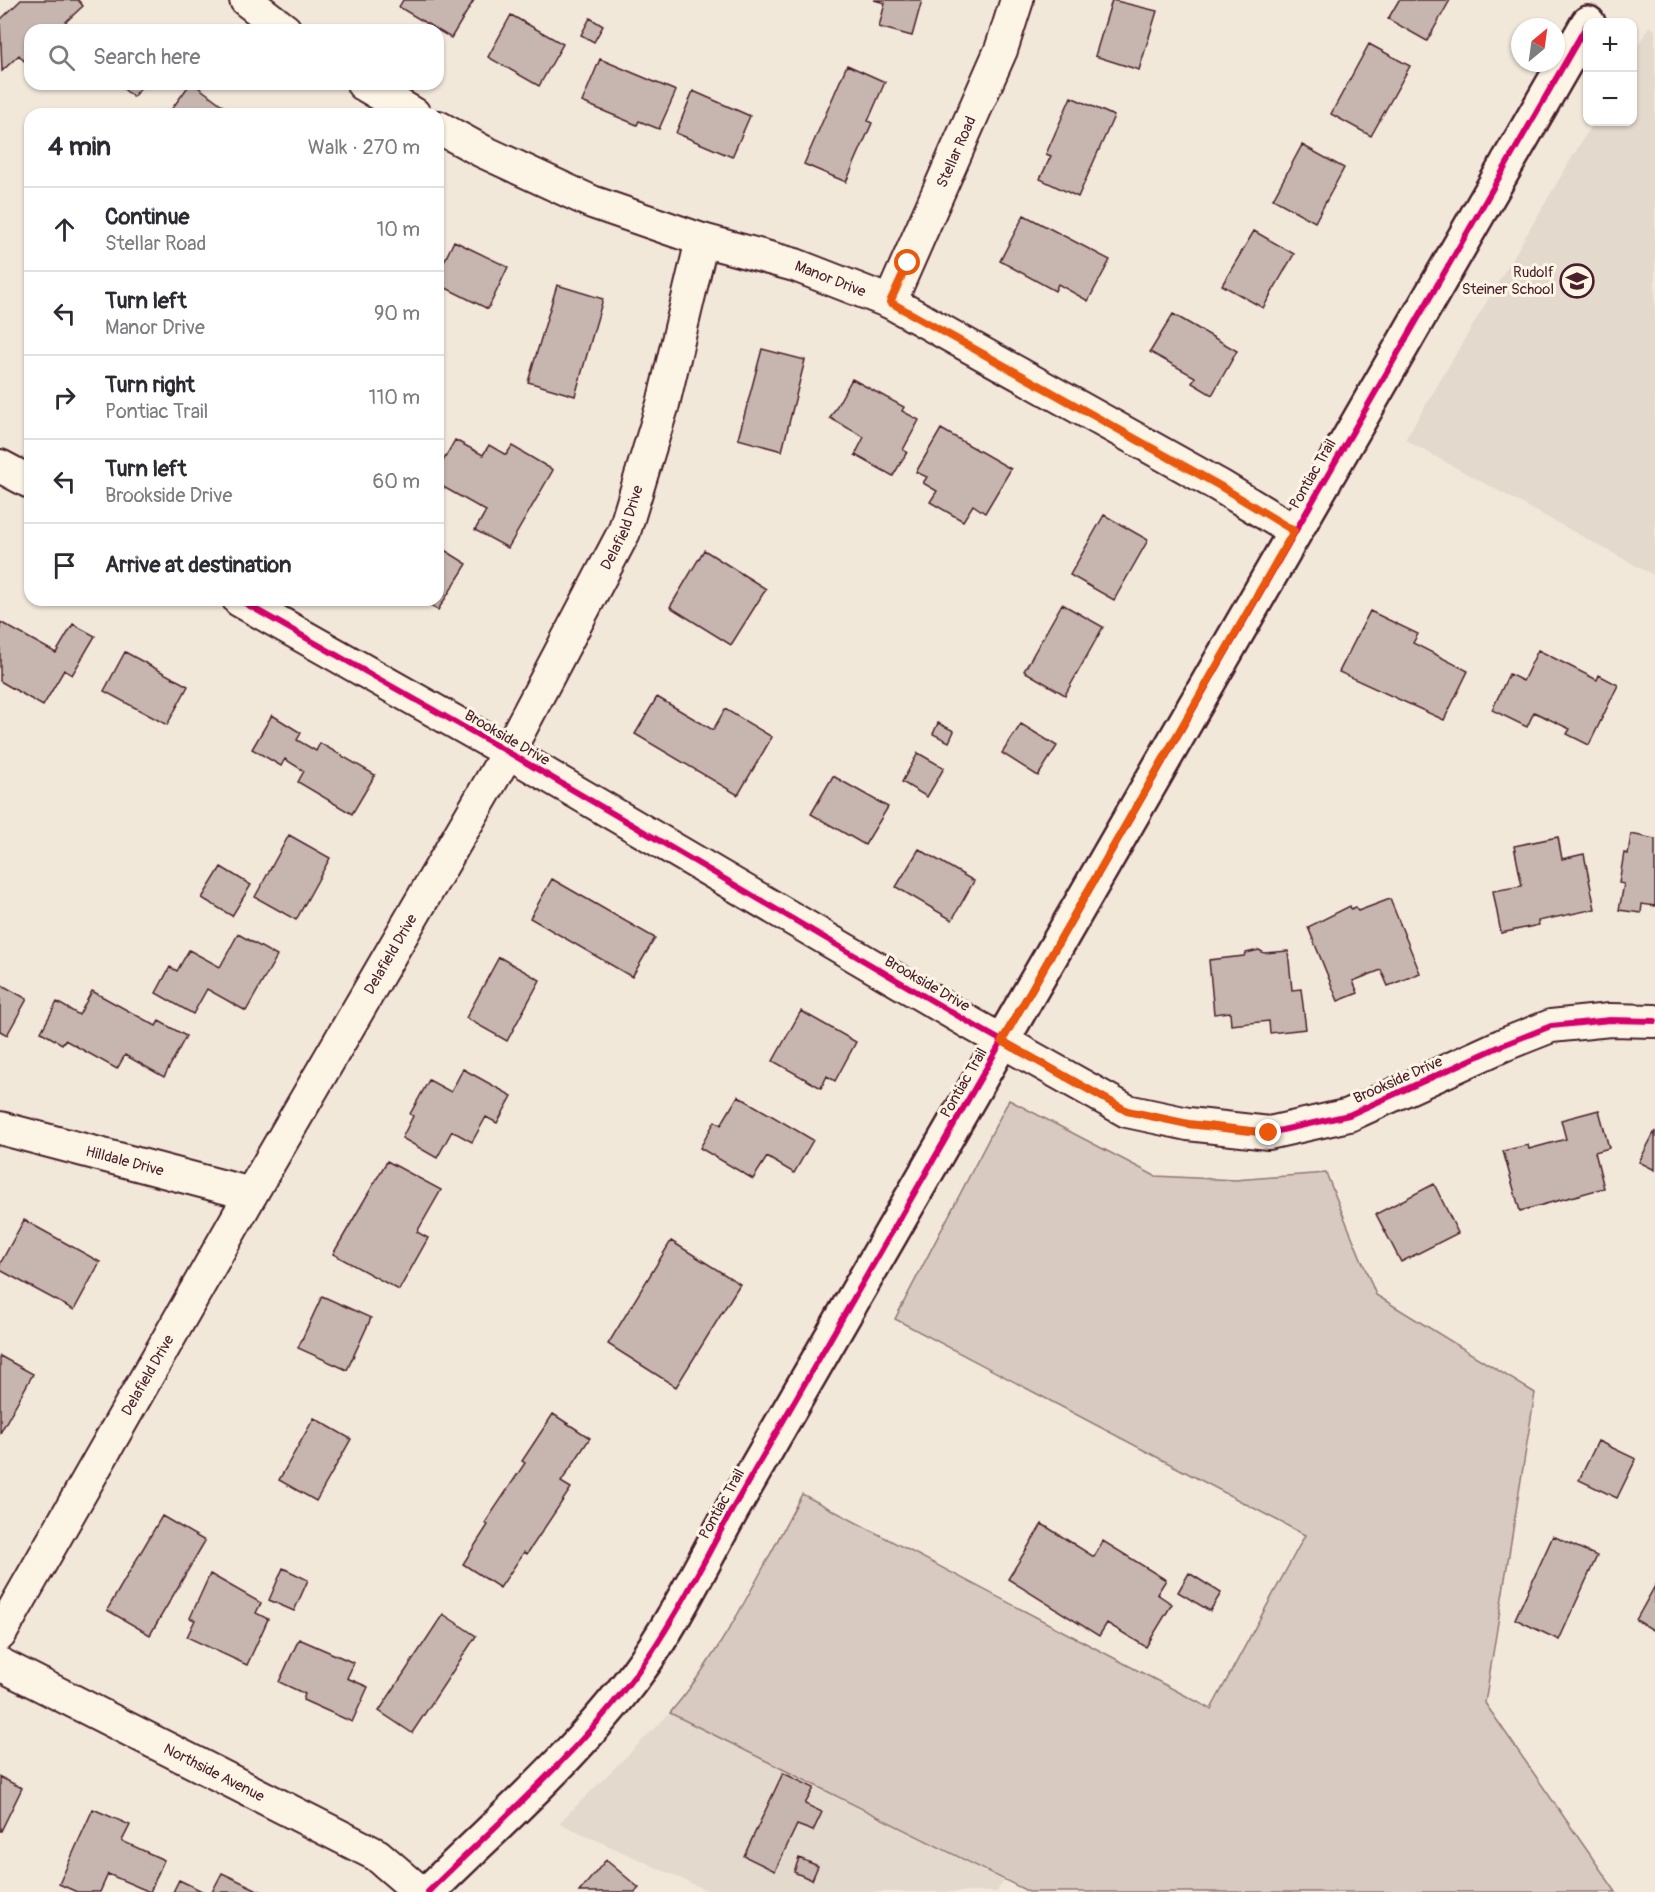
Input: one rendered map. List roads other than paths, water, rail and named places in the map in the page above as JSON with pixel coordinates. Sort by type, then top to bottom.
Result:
[{"type":"main road","name":"Pontiac Trail","points":[[1591,18],[1601,0]]},
{"type":"main road","name":"Pontiac Trail","points":[[428,1892],[595,1724],[636,1674],[671,1621],[733,1508],[1583,32]]},
{"type":"street","points":[[246,0],[277,24]]},
{"type":"street","name":"Stellar Road","points":[[890,302],[1001,50],[1017,0]]},
{"type":"street","points":[[373,90],[404,108]]},
{"type":"street","name":"Manor Drive","points":[[444,130],[482,151],[592,202],[702,240],[795,265],[890,302],[1220,486],[1294,531]]},
{"type":"street","name":"Delafield Drive","points":[[0,1634],[250,1194],[508,752],[624,532],[663,404],[702,240]]},
{"type":"street","points":[[0,466],[24,479]]},
{"type":"street","name":"Brookside Drive","points":[[250,606],[508,752],[1002,1041],[1127,1111],[1188,1124],[1269,1133],[1348,1115],[1503,1045],[1551,1026],[1610,1020],[1655,1021]]},
{"type":"street","name":"Hilldale Drive","points":[[0,1128],[250,1194]]},
{"type":"street","name":"Northside Avenue","points":[[0,1664],[377,1855],[420,1892]]},
{"type":"place","name":"Rudolf Steiner School","points":[[1577,281]]}]
